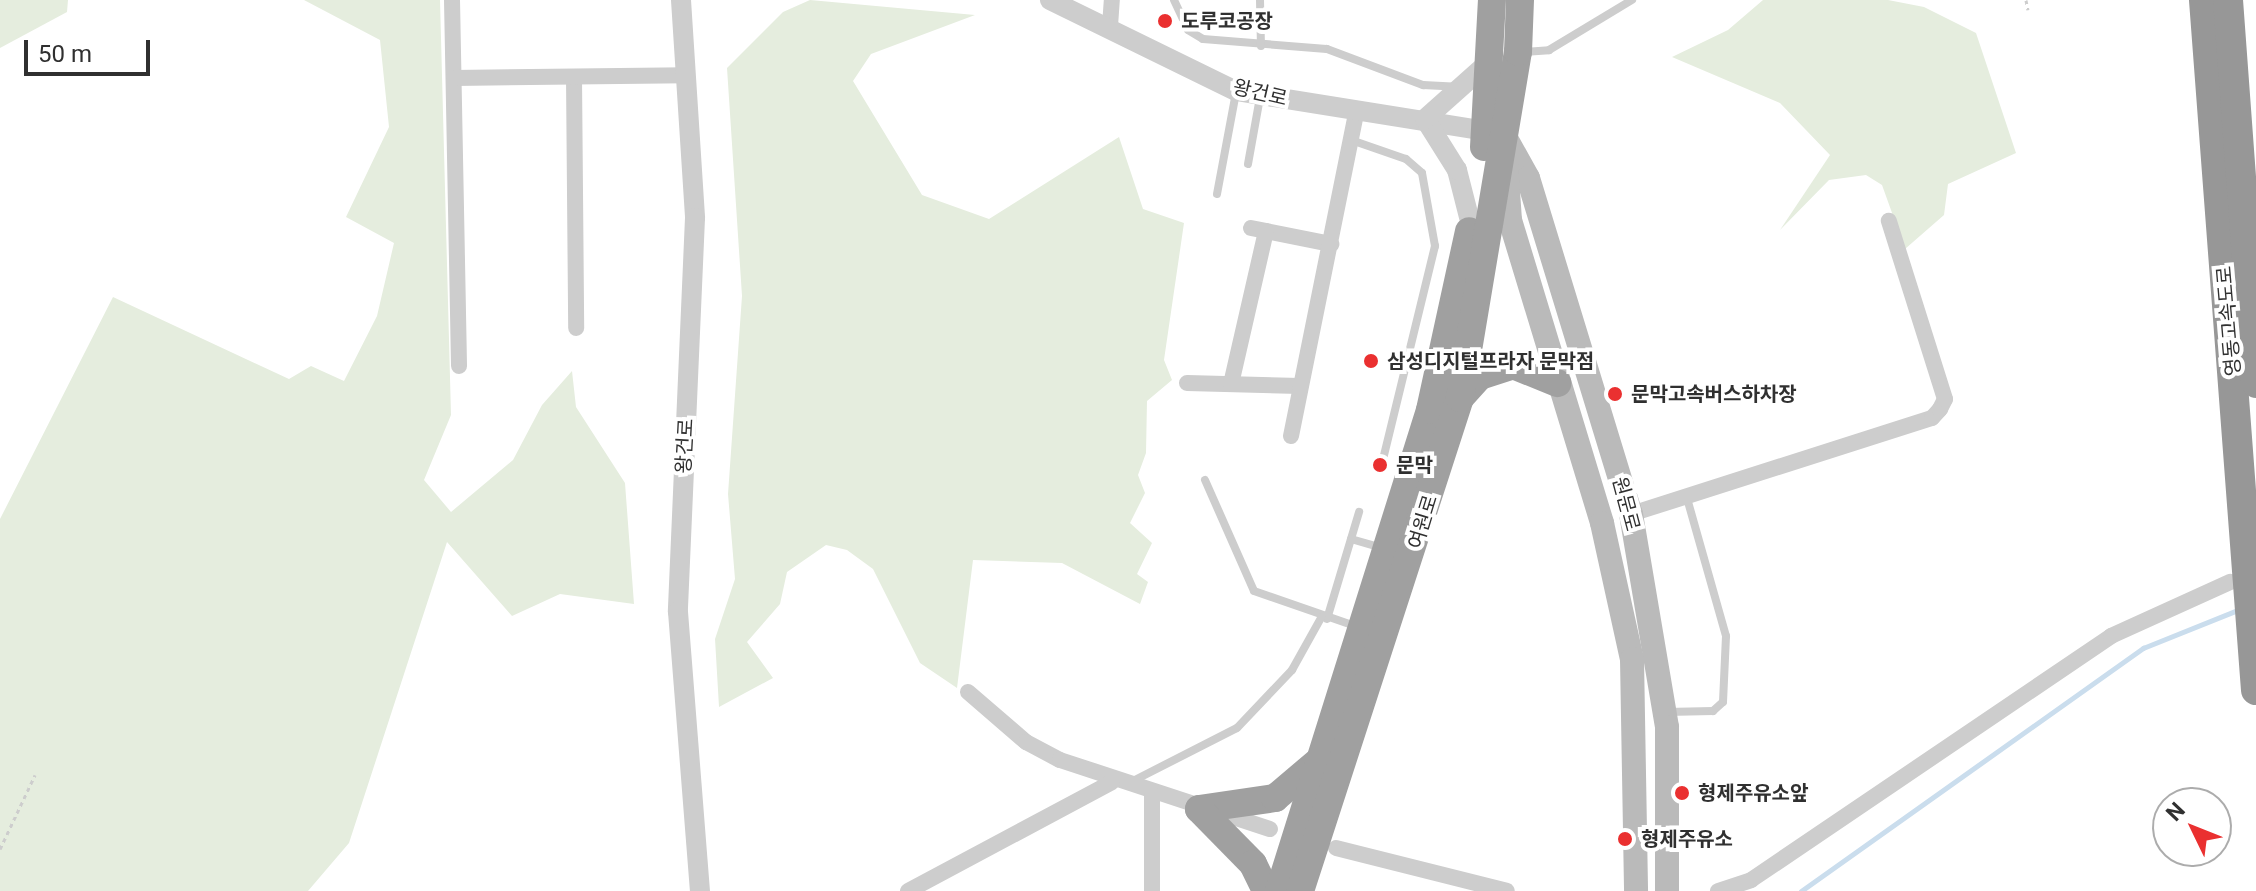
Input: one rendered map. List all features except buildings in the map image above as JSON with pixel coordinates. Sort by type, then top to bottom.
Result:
[{"type":"highway","name":"여원로","points":[[1300,891],[1460,398],[1495,132],[1489,62],[1492,0]]},
{"type":"highway","name":"여원로","points":[[1279,891],[1326,753],[1430,410],[1470,221],[1518,52],[1520,0]]},
{"type":"highway","name":"영동고속도로","points":[[2204,0],[2248,513],[2255,677]]},
{"type":"highway","name":"영동고속도로","points":[[2228,0],[2256,383]]},
{"type":"highway","points":[[1460,398],[1480,376],[1513,365],[1557,383]]},
{"type":"highway","points":[[1199,809],[1275,798],[1326,753]]},
{"type":"highway","points":[[1199,809],[1265,878],[1266,891]]},
{"type":"main road","name":"원문로","points":[[1495,132],[1510,220],[1602,523],[1632,659],[1636,891]]},
{"type":"main road","name":"원문로","points":[[1495,132],[1528,178],[1631,514],[1665,712],[1667,891]]},
{"type":"main road","points":[[1602,523],[1631,514]]},
{"type":"street","points":[[452,0],[459,366]]},
{"type":"street","name":"왕건로","points":[[681,0],[695,218],[678,612],[700,891]]},
{"type":"street","name":"왕건로","points":[[1050,0],[1110,26],[1236,91],[1495,132]]},
{"type":"street","points":[[1110,26],[1112,0]]},
{"type":"street","points":[[1470,221],[1457,170],[1425,119],[1466,88],[1489,62]]},
{"type":"street","points":[[454,78],[686,75]]},
{"type":"street","points":[[574,77],[576,328]]},
{"type":"street","points":[[1291,436],[1357,110]]},
{"type":"street","points":[[1631,514],[1932,418],[1940,409],[1945,399],[1889,221]]},
{"type":"street","points":[[1231,384],[1258,229],[1331,244]]},
{"type":"street","points":[[1187,383],[1300,386]]},
{"type":"street","points":[[1718,891],[1751,880],[2111,636],[2230,582]]},
{"type":"street","points":[[968,692],[1026,742],[1118,784],[1270,829]]},
{"type":"street","points":[[908,891],[1118,784]]},
{"type":"street","points":[[1152,795],[1152,891]]},
{"type":"street","points":[[1336,848],[1507,891]]},
{"type":"lane","points":[[1174,0],[1188,30],[1203,39],[1327,49],[1423,85],[1466,88]]},
{"type":"lane","points":[[1260,0],[1261,46]]},
{"type":"lane","points":[[1518,52],[1549,50],[1632,0]]},
{"type":"lane","points":[[1217,194],[1236,91]]},
{"type":"lane","points":[[1248,164],[1260,97]]},
{"type":"lane","points":[[1351,140],[1406,159],[1422,173],[1435,246],[1384,456]]},
{"type":"lane","points":[[1205,480],[1254,591],[1295,601],[1324,619],[1364,628]]},
{"type":"lane","points":[[1665,712],[1713,711],[1723,702],[1726,636],[1687,498]]},
{"type":"lane","points":[[1118,784],[1237,728],[1292,670],[1324,619],[1359,512]]},
{"type":"lane","points":[[1351,539],[1388,549]]},
{"type":"path","points":[[2026,0],[2028,10]]},
{"type":"path","points":[[0,849],[35,775]]},
{"type":"green space","points":[[0,0],[68,0],[67,12],[0,48]]},
{"type":"green space","points":[[304,0],[440,0],[451,415],[424,480],[451,512],[513,460],[542,405],[572,371],[576,407],[625,483],[634,604],[560,594],[512,616],[447,542],[349,843],[308,891],[0,891],[0,519],[113,297],[289,379],[311,366],[344,381],[377,316],[394,243],[346,217],[389,127],[380,40]]},
{"type":"green space","points":[[810,0],[975,15],[871,54],[853,81],[922,195],[989,219],[1119,137],[1143,209],[1184,223],[1164,360],[1172,380],[1147,401],[1146,453],[1138,475],[1145,493],[1130,523],[1152,543],[1137,574],[1148,582],[1140,604],[1062,563],[973,560],[957,688],[920,663],[873,569],[847,550],[826,545],[787,572],[780,604],[747,642],[773,678],[719,707],[715,639],[735,579],[728,494],[742,296],[727,68],[783,12]]},
{"type":"green space","points":[[1763,0],[1888,0],[1924,7],[1976,33],[2016,153],[1948,184],[1944,215],[1905,249],[1882,185],[1866,175],[1829,180],[1780,230],[1830,155],[1780,103],[1672,57],[1728,30]]},
{"type":"waterway","points":[[1801,891],[2143,648],[2240,609]]},
{"type":"place","name":"도루코공장","points":[[1165,21]]},
{"type":"place","name":"삼성디지털프라자 문막점","points":[[1371,361]]},
{"type":"place","name":"문막고속버스하차장","points":[[1615,394]]},
{"type":"place","name":"문막","points":[[1380,465]]},
{"type":"place","name":"형제주유소앞","points":[[1682,793]]},
{"type":"place","name":"형제주유소","points":[[1625,839]]}]
